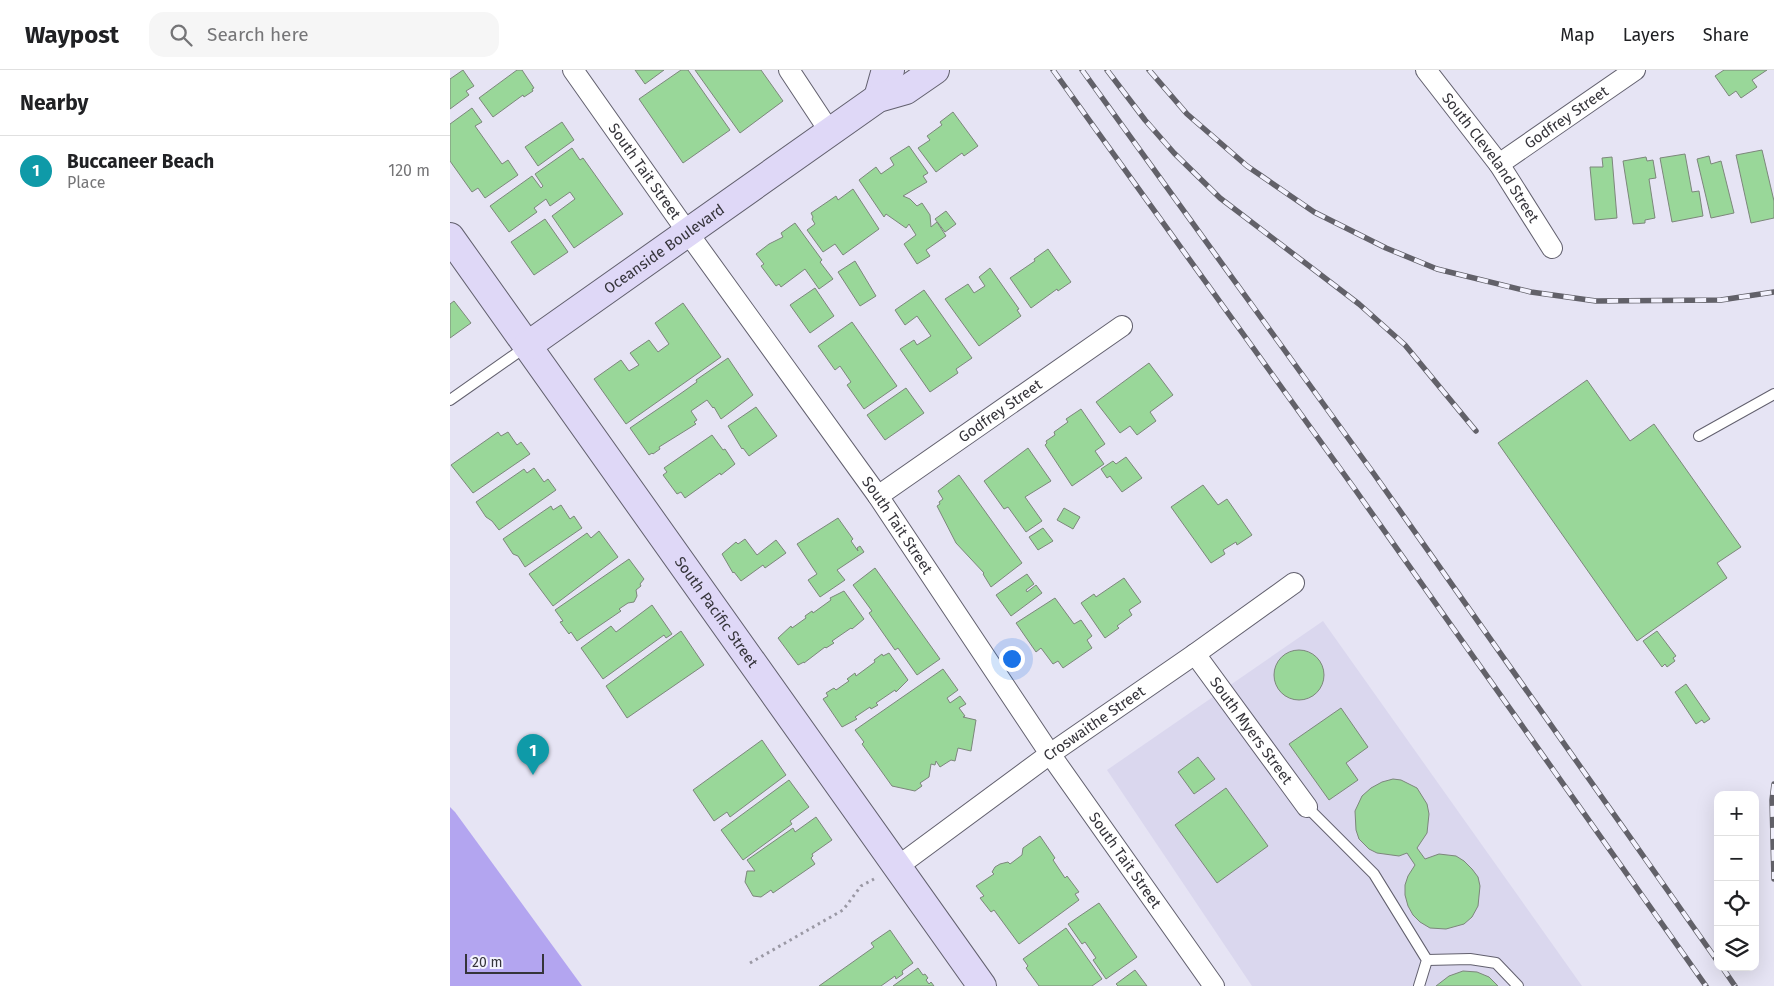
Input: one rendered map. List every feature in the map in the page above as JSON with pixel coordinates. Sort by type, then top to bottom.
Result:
[{"type":"main road","points":[[878,98],[885,73],[890,70]]},
{"type":"main road","name":"Oceanside Boulevard","points":[[526,346],[878,98],[906,90],[935,70]]},
{"type":"main road","name":"South Pacific Street","points":[[450,237],[982,986]]},
{"type":"street","name":"South Tait Street","points":[[573,70],[878,496],[1050,754],[1214,986]]},
{"type":"street","points":[[789,70],[830,132]]},
{"type":"street","name":"South Cleveland Street","points":[[1426,70],[1499,164],[1552,248]]},
{"type":"street","name":"Godfrey Street","points":[[1499,164],[1635,70]]},
{"type":"street","name":"Godfrey Street","points":[[878,496],[1122,326]]},
{"type":"street","name":"Croswaithe Street","points":[[897,867],[1050,754],[1294,583]]},
{"type":"street","name":"South Myers Street","points":[[1195,654],[1308,808]]},
{"type":"lane","name":"Oceanside Boulevard","points":[[450,400],[526,346]]},
{"type":"lane","points":[[1699,436],[1774,394]]},
{"type":"lane","points":[[1308,808],[1374,874],[1427,960],[1419,986]]},
{"type":"lane","points":[[1427,960],[1470,959],[1496,964],[1518,986]]},
{"type":"path","points":[[750,963],[843,910],[861,886],[897,867]]},
{"type":"shaded area","points":[[1323,621],[1582,986],[1252,986],[1107,770]]},
{"type":"shaded area","points":[[450,807],[455,812],[582,986],[450,986]]},
{"type":"building","points":[[463,70],[474,86],[466,91],[469,95],[450,109],[450,79]]},
{"type":"building","points":[[517,70],[522,70],[534,88],[532,89],[533,91],[524,97],[523,95],[493,117],[479,98]]},
{"type":"building","points":[[635,70],[664,70],[645,84]]},
{"type":"building","points":[[681,70],[688,70],[730,130],[683,163],[639,99]]},
{"type":"building","points":[[695,70],[761,70],[783,101],[740,133]]},
{"type":"building","points":[[1724,70],[1767,70],[1752,80],[1757,87],[1741,98],[1736,91],[1729,96],[1715,76]]},
{"type":"building","points":[[472,108],[482,122],[475,126],[502,164],[508,160],[518,175],[485,198],[478,188],[472,192],[450,161],[450,124]]},
{"type":"building","points":[[953,112],[978,146],[964,156],[962,153],[936,172],[918,148],[930,140],[927,136],[942,125],[940,122]]},
{"type":"building","points":[[562,122],[574,140],[538,166],[525,147]]},
{"type":"building","points":[[909,146],[928,173],[923,176],[927,182],[903,196],[910,199],[917,206],[922,203],[930,215],[931,227],[937,222],[946,236],[926,250],[930,256],[917,264],[904,244],[916,235],[909,224],[906,228],[886,214],[884,217],[859,180],[876,167],[881,174],[894,165],[890,158]]},
{"type":"building","points":[[572,148],[580,160],[583,158],[623,214],[574,248],[552,216],[575,199],[570,192],[550,206],[546,199],[534,208],[537,212],[509,232],[490,206],[532,176],[541,188],[543,186],[535,174]]},
{"type":"building","points":[[1762,150],[1774,201],[1774,218],[1751,223],[1736,155]]},
{"type":"building","points":[[1685,154],[1692,192],[1699,191],[1703,216],[1672,222],[1660,158]]},
{"type":"building","points":[[1709,156],[1711,164],[1721,161],[1734,213],[1711,218],[1697,159]]},
{"type":"building","points":[[1612,157],[1617,218],[1595,220],[1590,167],[1603,167],[1602,158]]},
{"type":"building","points":[[1646,157],[1647,161],[1653,160],[1656,178],[1649,179],[1655,218],[1645,220],[1645,223],[1633,224],[1623,161]]},
{"type":"building","points":[[853,189],[879,229],[843,255],[835,244],[823,252],[807,230],[815,224],[811,213],[836,196],[838,200]]},
{"type":"building","points":[[946,211],[956,224],[945,232],[935,219]]},
{"type":"building","points":[[545,219],[568,252],[534,275],[511,242]]},
{"type":"building","points":[[795,223],[822,260],[820,262],[833,279],[819,289],[805,269],[781,287],[779,284],[776,286],[761,266],[764,264],[756,254],[769,244],[783,237],[781,233]]},
{"type":"building","points":[[1048,249],[1071,282],[1058,291],[1057,289],[1031,308],[1010,278],[1035,261],[1034,259]]},
{"type":"building","points":[[855,261],[876,296],[860,306],[838,272]]},
{"type":"building","points":[[990,268],[1019,309],[1017,310],[1021,316],[979,346],[945,299],[968,284],[974,293],[985,286],[979,277]]},
{"type":"building","points":[[815,288],[834,316],[810,333],[790,305]]},
{"type":"building","points":[[924,290],[972,358],[956,369],[958,373],[930,392],[900,349],[914,340],[917,345],[931,336],[917,316],[905,325],[895,310]]},
{"type":"building","points":[[454,301],[471,323],[450,338],[450,304]]},
{"type":"building","points":[[683,303],[721,357],[626,424],[594,379],[621,360],[629,371],[639,365],[630,353],[649,340],[658,352],[669,344],[655,323]]},
{"type":"building","points":[[852,322],[897,386],[864,409],[847,385],[851,382],[840,366],[835,370],[818,346]]},
{"type":"building","points":[[728,358],[753,395],[721,419],[707,400],[691,411],[697,420],[694,422],[696,424],[649,455],[630,428],[697,382],[696,380]]},
{"type":"building","points":[[1149,363],[1173,395],[1150,412],[1156,421],[1137,435],[1130,426],[1120,433],[1096,402]]},
{"type":"building","points":[[1587,380],[1630,441],[1654,424],[1741,547],[1717,563],[1727,578],[1637,641],[1498,443]]},
{"type":"building","points":[[906,388],[924,413],[885,440],[867,415]]},
{"type":"building","points":[[756,407],[777,436],[749,456],[742,449],[728,426]]},
{"type":"building","points":[[1081,409],[1105,444],[1095,451],[1104,464],[1072,486],[1045,445],[1046,441],[1055,435],[1054,432],[1068,422],[1066,419]]},
{"type":"building","points":[[498,432],[501,436],[508,432],[517,445],[521,442],[530,454],[473,493],[451,465]]},
{"type":"building","points":[[712,435],[735,464],[685,498],[681,492],[677,494],[663,475],[667,472],[664,468]]},
{"type":"building","points":[[1028,448],[1051,481],[1025,497],[1042,521],[1026,532],[1008,507],[1004,509],[984,481]]},
{"type":"building","points":[[1126,457],[1142,478],[1122,492],[1110,476],[1107,478],[1101,469],[1113,461],[1116,464]]},
{"type":"building","points":[[534,468],[544,482],[548,479],[556,490],[499,530],[486,517],[476,502],[524,469],[527,473]]},
{"type":"building","points":[[959,475],[1022,563],[991,587],[984,573],[956,543],[937,506],[943,499],[938,491]]},
{"type":"building","points":[[1203,485],[1218,505],[1227,499],[1252,535],[1237,545],[1236,542],[1223,550],[1225,554],[1211,563],[1171,507]]},
{"type":"building","points":[[561,505],[570,519],[574,516],[582,528],[525,567],[503,539],[551,506],[553,510]]},
{"type":"building","points":[[1064,508],[1080,517],[1073,529],[1057,520]]},
{"type":"building","points":[[838,518],[853,539],[851,541],[858,551],[857,548],[860,546],[864,552],[837,570],[845,580],[820,597],[808,580],[817,574],[797,544]]},
{"type":"building","points":[[1043,528],[1053,541],[1038,550],[1029,537]]},
{"type":"building","points":[[599,531],[618,557],[553,606],[529,574],[587,533],[591,538]]},
{"type":"building","points":[[745,539],[757,555],[776,540],[786,553],[765,568],[763,565],[741,581],[733,573],[722,554],[736,542],[738,544]]},
{"type":"building","points":[[629,559],[644,579],[640,584],[641,586],[636,590],[637,596],[634,602],[628,603],[619,609],[621,611],[577,641],[571,632],[569,634],[560,622],[563,621],[555,610]]},
{"type":"building","points":[[875,568],[940,659],[917,675],[898,648],[895,650],[869,613],[872,611],[853,585]]},
{"type":"building","points":[[1027,574],[1034,584],[1026,590],[1027,592],[1036,585],[1042,593],[1011,616],[996,595]]},
{"type":"building","points":[[1124,578],[1141,602],[1129,610],[1132,615],[1117,626],[1119,628],[1105,638],[1081,603],[1094,594],[1096,597]]},
{"type":"building","points":[[844,591],[864,619],[832,641],[834,643],[798,665],[778,638],[791,626],[792,628],[806,618],[805,616],[812,611],[813,613],[831,600],[830,598]]},
{"type":"building","points":[[1055,598],[1074,624],[1081,620],[1092,636],[1087,640],[1092,648],[1063,668],[1058,661],[1053,664],[1041,648],[1036,652],[1016,623]]},
{"type":"building","points":[[652,605],[672,634],[666,638],[664,635],[603,679],[581,648],[611,626],[616,632]]},
{"type":"building","points":[[681,631],[704,665],[627,718],[606,686]]},
{"type":"building","points":[[1657,631],[1676,656],[1673,658],[1675,661],[1667,667],[1665,664],[1662,667],[1643,641]]},
{"type":"building","points":[[1299,650],[1308,652],[1319,661],[1324,675],[1322,684],[1313,695],[1299,700],[1290,698],[1279,689],[1274,675],[1276,666],[1285,655]]},
{"type":"building","points":[[889,653],[908,680],[896,692],[895,690],[876,703],[878,705],[871,709],[870,707],[855,717],[857,719],[842,727],[823,699],[828,696],[826,693],[834,688],[836,690],[849,681],[847,679],[855,673],[856,676],[875,662],[874,660],[882,654],[883,656]]},
{"type":"building","points":[[943,669],[958,690],[947,698],[950,703],[960,696],[966,704],[959,708],[965,716],[963,717],[976,720],[971,751],[958,748],[955,761],[951,760],[940,767],[936,761],[935,765],[931,764],[929,777],[920,783],[922,786],[915,791],[892,786],[862,744],[864,742],[855,730]]},
{"type":"building","points":[[1686,684],[1710,719],[1704,723],[1702,720],[1696,724],[1675,692]]},
{"type":"building","points":[[1341,708],[1368,747],[1346,763],[1358,780],[1329,800],[1289,744]]},
{"type":"building","points":[[762,740],[786,775],[730,817],[727,812],[714,821],[693,790]]},
{"type":"building","points":[[1198,757],[1215,779],[1194,794],[1178,772]]},
{"type":"building","points":[[1393,779],[1401,780],[1417,788],[1427,804],[1429,814],[1427,833],[1417,848],[1425,859],[1439,854],[1456,856],[1464,861],[1478,877],[1480,886],[1478,906],[1472,917],[1464,924],[1446,929],[1430,928],[1420,922],[1408,906],[1405,895],[1405,885],[1408,876],[1415,865],[1407,853],[1399,856],[1377,853],[1369,849],[1359,839],[1356,830],[1355,811],[1362,796],[1371,788]]},
{"type":"building","points":[[789,780],[809,807],[790,821],[792,824],[743,860],[721,830]]},
{"type":"building","points":[[1226,788],[1268,846],[1217,883],[1175,825]]},
{"type":"building","points":[[816,817],[832,840],[812,854],[811,858],[815,864],[773,893],[771,890],[761,897],[753,896],[745,882],[747,871],[755,871],[747,860],[793,828],[795,832]]},
{"type":"building","points":[[1040,836],[1055,858],[1053,860],[1065,878],[1067,876],[1079,892],[1075,894],[1079,900],[1019,944],[994,910],[991,912],[980,898],[984,896],[976,886],[994,874],[992,872],[995,867],[1008,862],[1010,864],[1022,855],[1023,848]]},
{"type":"building","points":[[1099,903],[1137,957],[1106,979],[1093,960],[1096,958],[1085,942],[1082,944],[1068,924]]},
{"type":"building","points":[[1066,928],[1102,979],[1092,986],[1039,986],[1026,968],[1028,966],[1023,959]]},
{"type":"building","points":[[890,930],[913,963],[902,971],[903,974],[896,979],[895,976],[881,986],[819,986],[874,947],[871,943]]},
{"type":"building","points":[[918,968],[928,978],[926,980],[929,984],[931,982],[934,986],[893,986]]},
{"type":"building","points":[[1135,970],[1147,986],[1118,986],[1116,984]]},
{"type":"building","points":[[1463,971],[1477,972],[1489,977],[1498,986],[1436,986],[1449,976]]},
{"type":"railway","points":[[1053,70],[1354,488],[1706,986]]},
{"type":"railway","points":[[1082,70],[1374,474],[1714,956]]},
{"type":"railway","points":[[1107,70],[1145,120],[1174,153],[1220,198],[1359,304],[1405,345],[1476,431]]},
{"type":"railway","points":[[1149,70],[1187,114],[1247,166],[1314,212],[1386,248],[1437,269],[1531,292],[1596,301],[1721,300],[1774,292]]},
{"type":"railway","points":[[1774,784],[1772,800],[1774,879]]},
{"type":"railway","points":[[1725,971],[1735,986]]},
{"type":"place","name":"Buccaneer Beach","points":[[533,775]]}]
